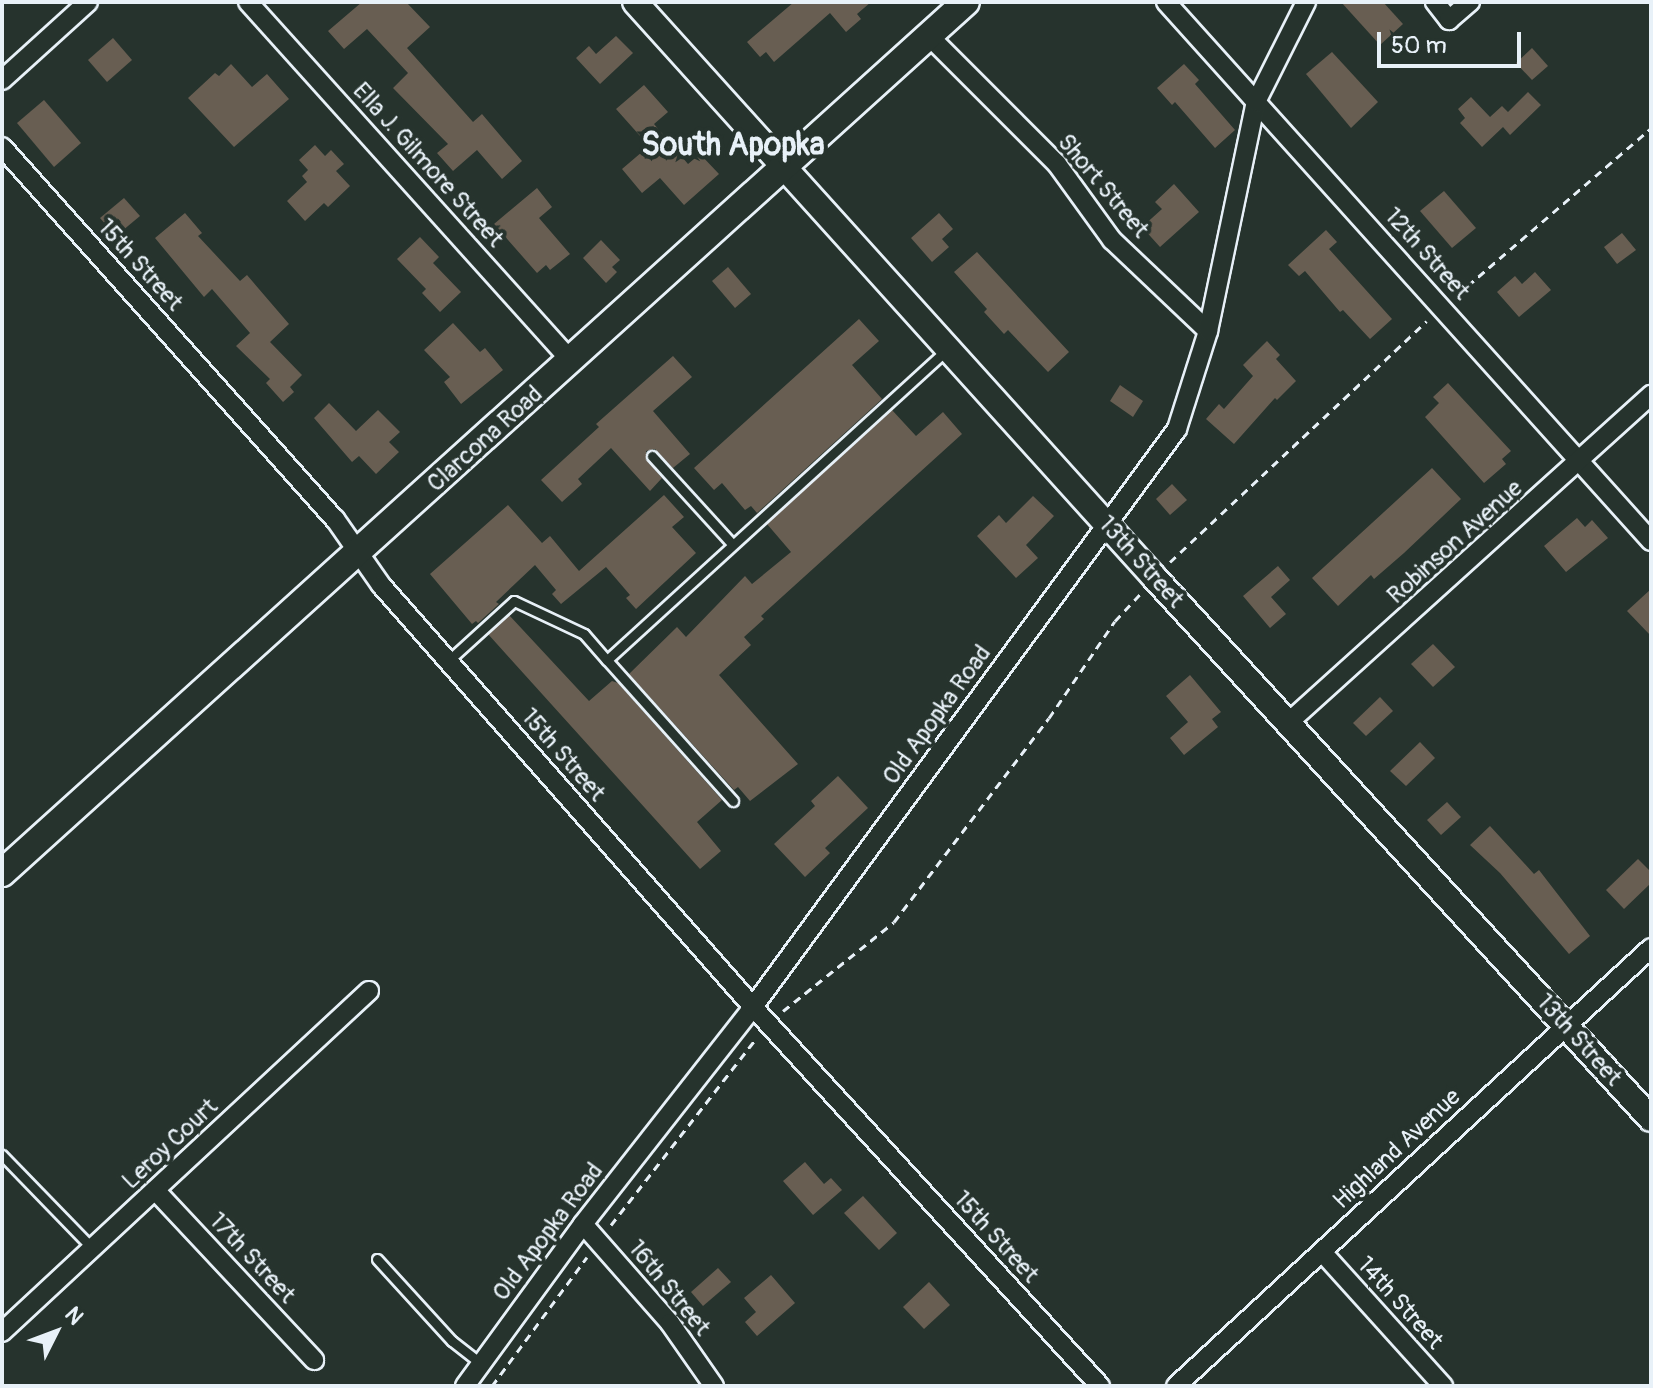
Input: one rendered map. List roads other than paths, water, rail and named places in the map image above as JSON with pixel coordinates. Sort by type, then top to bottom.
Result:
[{"type":"main road","name":"Clarcona Road","points":[[2,873],[784,170],[963,3]]},
{"type":"street","points":[[2,80],[88,2]]},
{"type":"street","name":"Ella J. Gilmore Street","points":[[248,2],[571,361]]},
{"type":"street","name":"13th Street","points":[[635,2],[1154,577],[1651,1119]]},
{"type":"street","name":"12th Street","points":[[1166,2],[1651,541]]},
{"type":"street","name":"Old Apopka Road","points":[[465,1386],[583,1224],[753,1007],[1177,429],[1208,331],[1256,102],[1306,2]]},
{"type":"street","points":[[1435,2],[1449,20],[1470,2]]},
{"type":"street","name":"Short Street","points":[[929,36],[1057,164],[1112,240],[1208,331]]},
{"type":"street","name":"15th Street","points":[[2,147],[335,519],[381,585],[768,1024],[1100,1386]]},
{"type":"street","name":"Robinson Avenue","points":[[1289,722],[1651,395]]},
{"type":"street","name":"Highland Avenue","points":[[1176,1386],[1651,948]]},
{"type":"street","name":"Leroy Court","points":[[2,1332],[369,991]]},
{"type":"street","name":"17th Street","points":[[155,1190],[314,1360]]},
{"type":"street","name":"16th Street","points":[[583,1224],[670,1323],[714,1386]]},
{"type":"street","name":"14th Street","points":[[1322,1252],[1443,1386]]},
{"type":"lane","points":[[607,660],[947,349]]},
{"type":"lane","points":[[652,456],[732,544]]},
{"type":"lane","points":[[448,661],[514,601],[584,634],[733,801]]},
{"type":"lane","points":[[2,1155],[92,1248]]},
{"type":"lane","points":[[377,1259],[452,1341],[481,1364]]},
{"type":"district","name":"South Apopka","points":[[733,145]]}]
